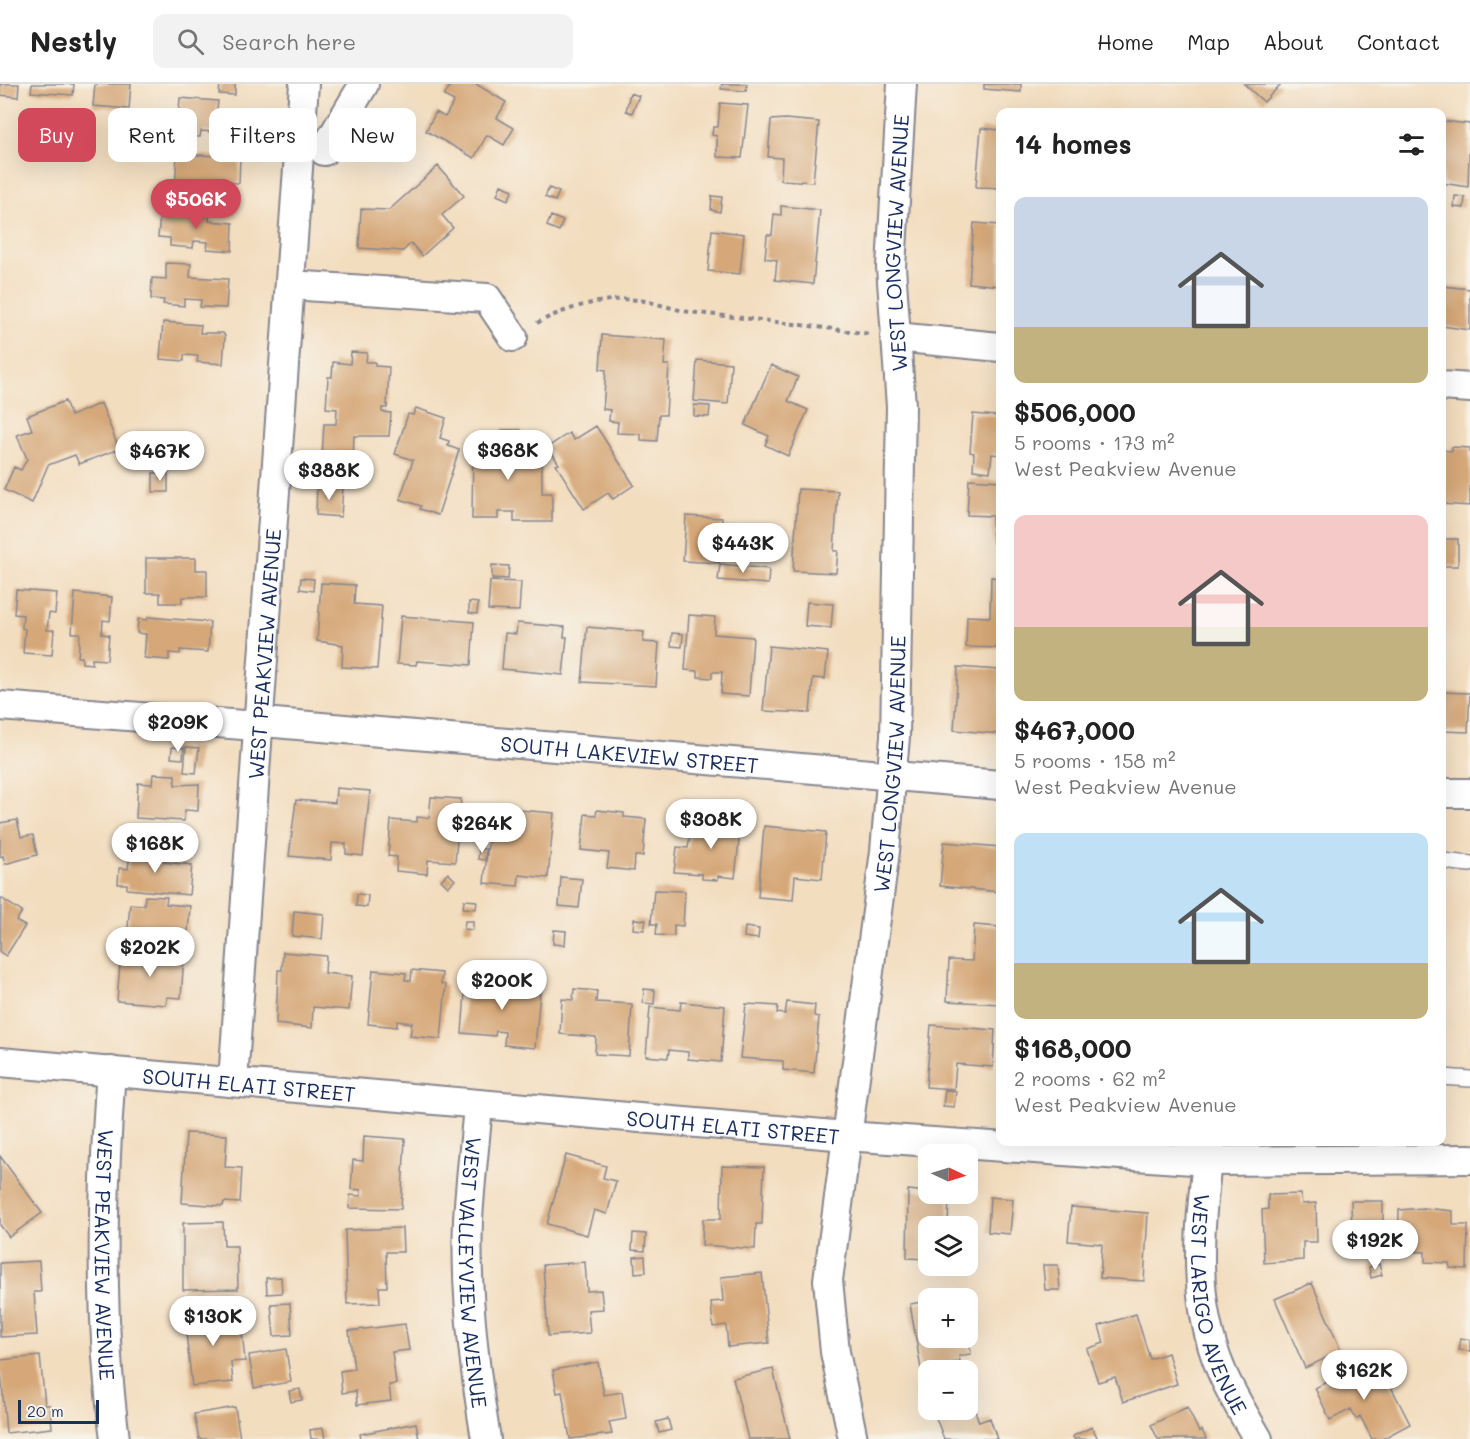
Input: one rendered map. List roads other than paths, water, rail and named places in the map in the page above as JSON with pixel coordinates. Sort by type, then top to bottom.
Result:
[{"type":"street","name":"WEST PEAKVIEW AVENUE","points":[[233,1082],[303,84]]},
{"type":"street","points":[[324,151],[364,84]]},
{"type":"street","name":"WEST LONGVIEW AVENUE","points":[[853,1439],[835,1352],[828,1281],[885,851],[895,737],[901,406],[891,267],[902,84]]},
{"type":"street","points":[[290,285],[487,298],[513,337]]},
{"type":"street","points":[[895,337],[996,347]]},
{"type":"street","points":[[1446,386],[1470,388]]},
{"type":"street","name":"SOUTH LAKEVIEW STREET","points":[[0,706],[243,725],[263,722],[996,785]]},
{"type":"street","points":[[1446,793],[1470,793]]},
{"type":"street","name":"SOUTH ELATI STREET","points":[[0,1062],[846,1136],[1207,1161],[1386,1151],[1470,1158]]},
{"type":"street","name":"WEST PEAKVIEW AVENUE","points":[[111,1071],[102,1245],[104,1331],[115,1439]]},
{"type":"street","name":"WEST VALLEYVIEW AVENUE","points":[[478,1105],[468,1220],[468,1300],[476,1379],[486,1439]]},
{"type":"street","name":"WEST LARIGO AVENUE","points":[[1207,1161],[1198,1245],[1202,1311],[1221,1371],[1258,1439]]},
{"type":"lane","points":[[1446,861],[1470,864]]},
{"type":"lane","points":[[1446,1077],[1470,1079]]}]
